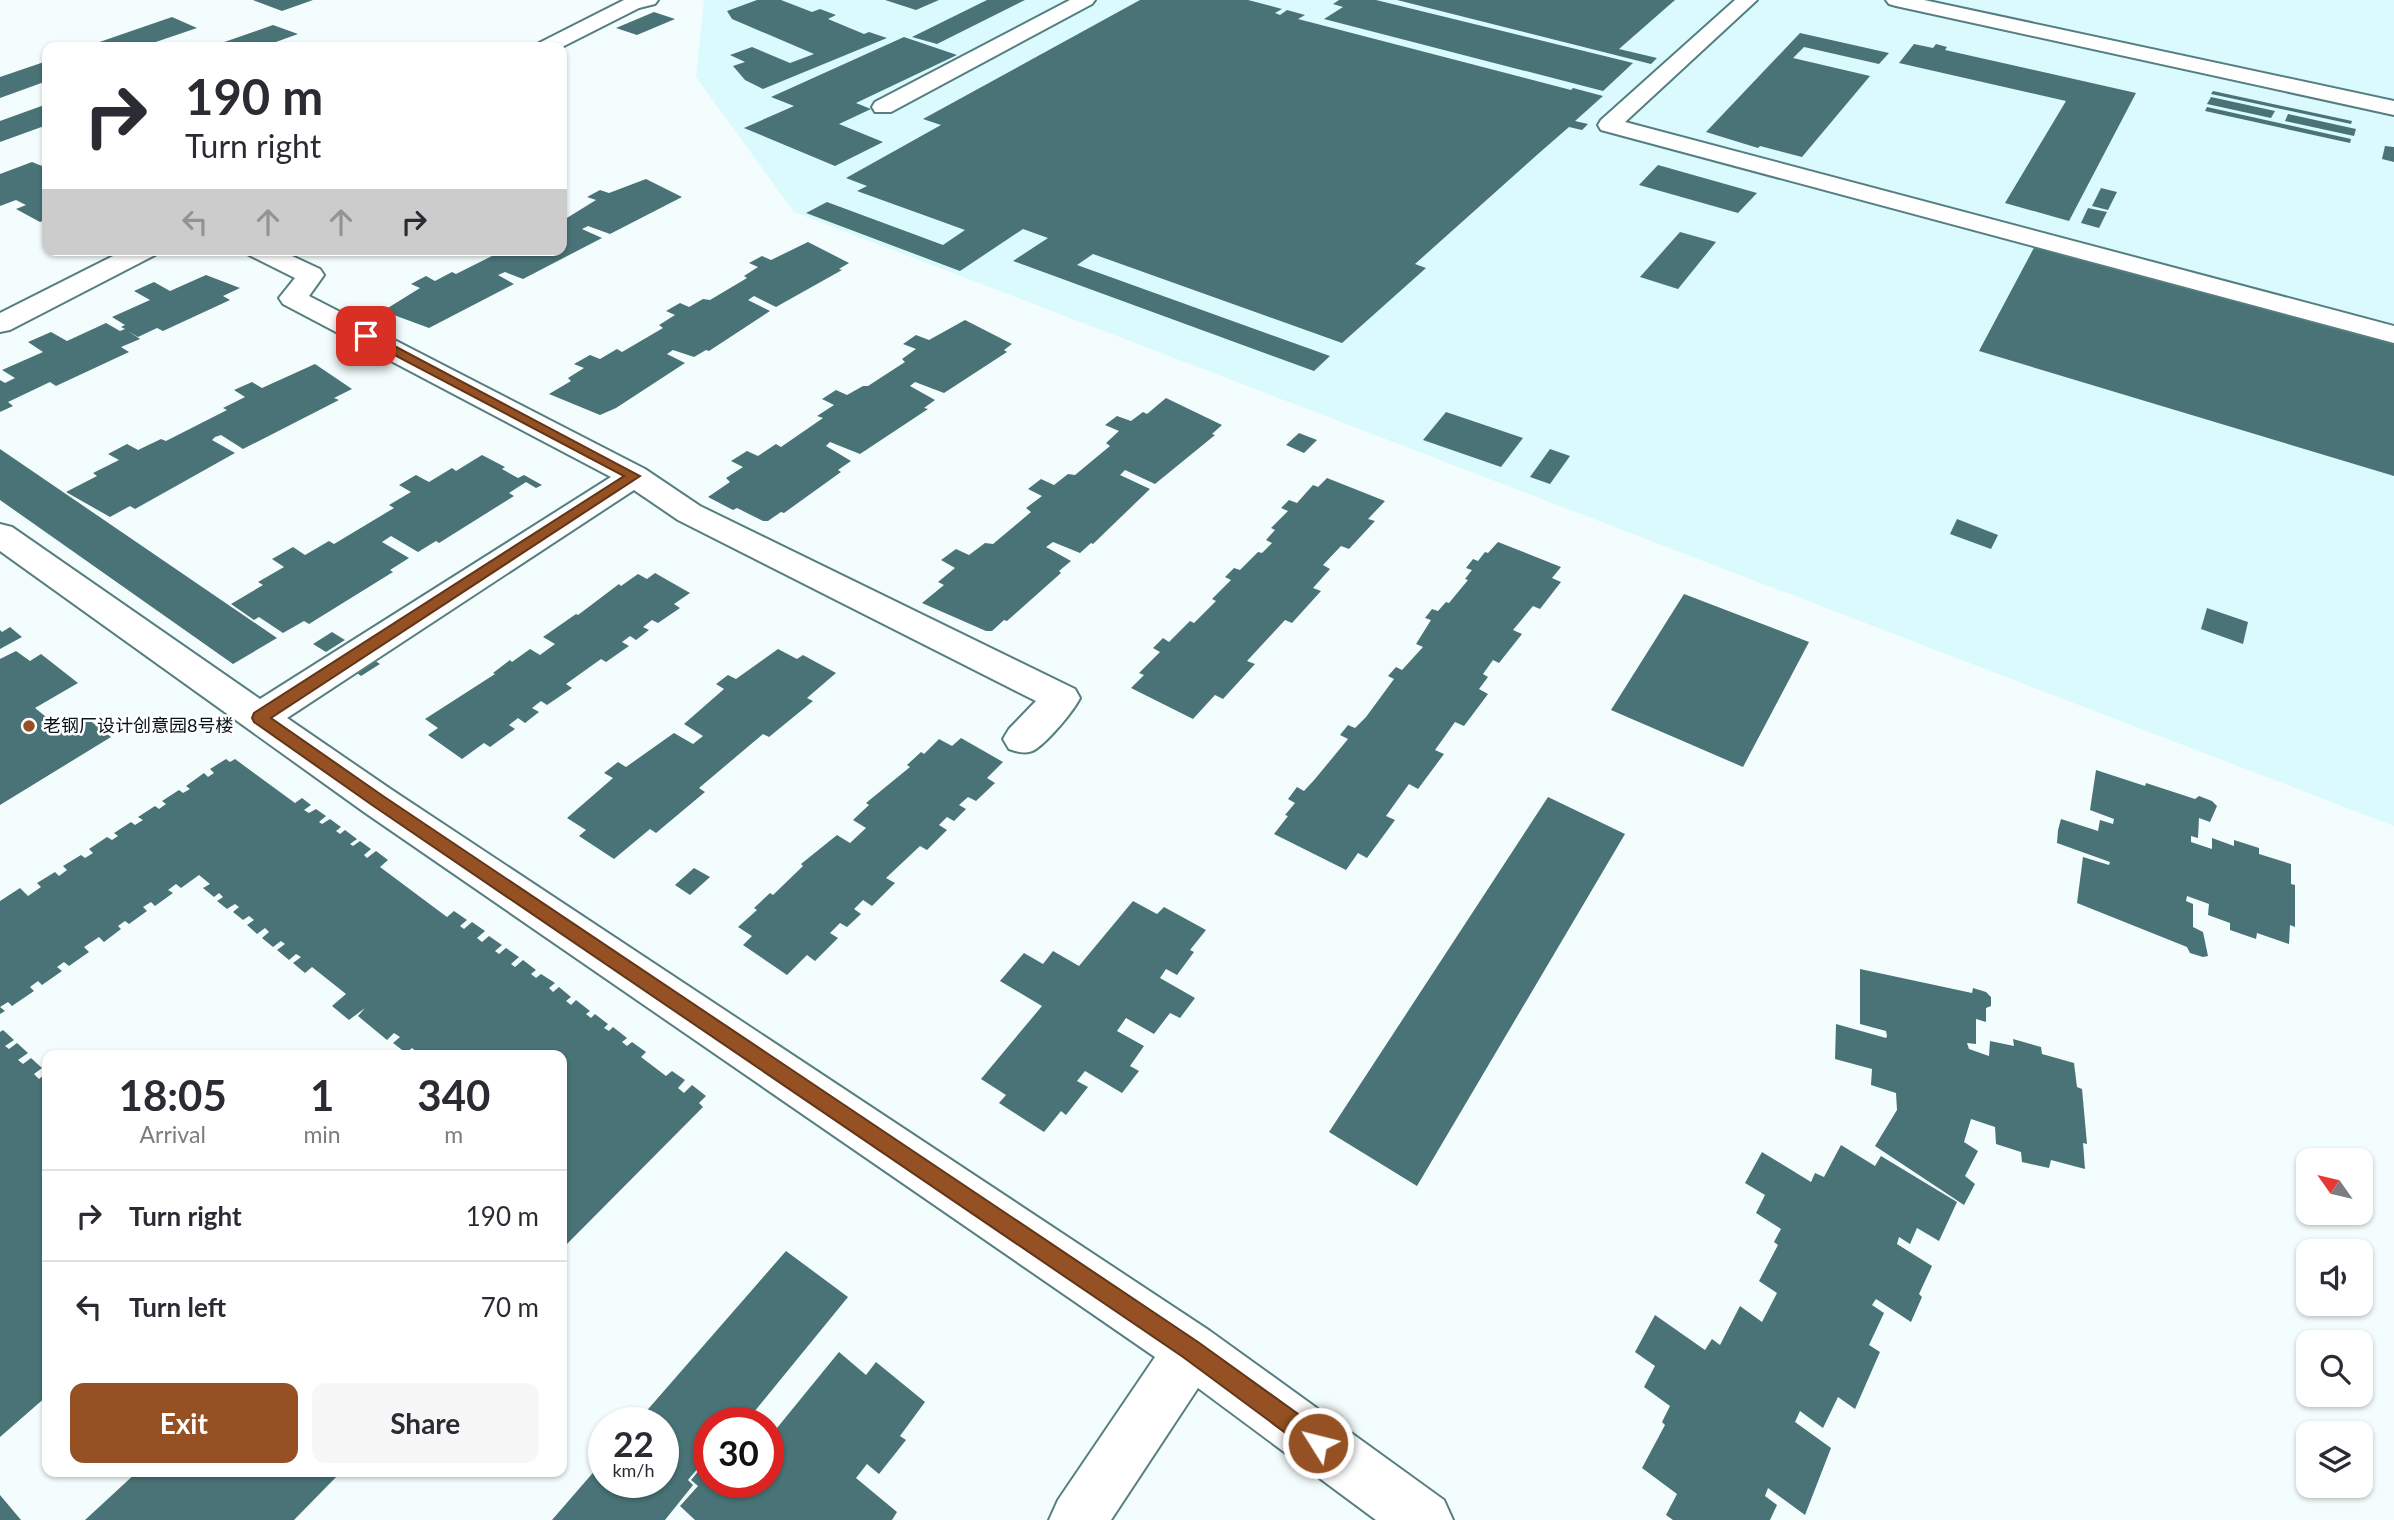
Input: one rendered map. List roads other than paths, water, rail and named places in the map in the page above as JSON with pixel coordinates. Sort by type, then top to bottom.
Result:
[{"type":"street","points":[[556,42],[633,3],[648,0]]},
{"type":"street","points":[[883,107],[1085,0]]},
{"type":"street","points":[[1747,0],[1609,125],[2394,335]]},
{"type":"street","points":[[1896,0],[2394,108]]},
{"type":"street","points":[[0,324],[134,256]]},
{"type":"street","points":[[271,256],[312,275],[293,298],[634,476],[690,513],[1062,698],[1022,739]]},
{"type":"street","points":[[260,718],[634,476]]},
{"type":"street","points":[[0,535],[401,817],[1191,1350],[1424,1520]]},
{"type":"street","points":[[1078,1520],[1191,1350]]},
{"type":"place","name":"老钢厂设计创意园8号楼","points":[[29,726]]}]
